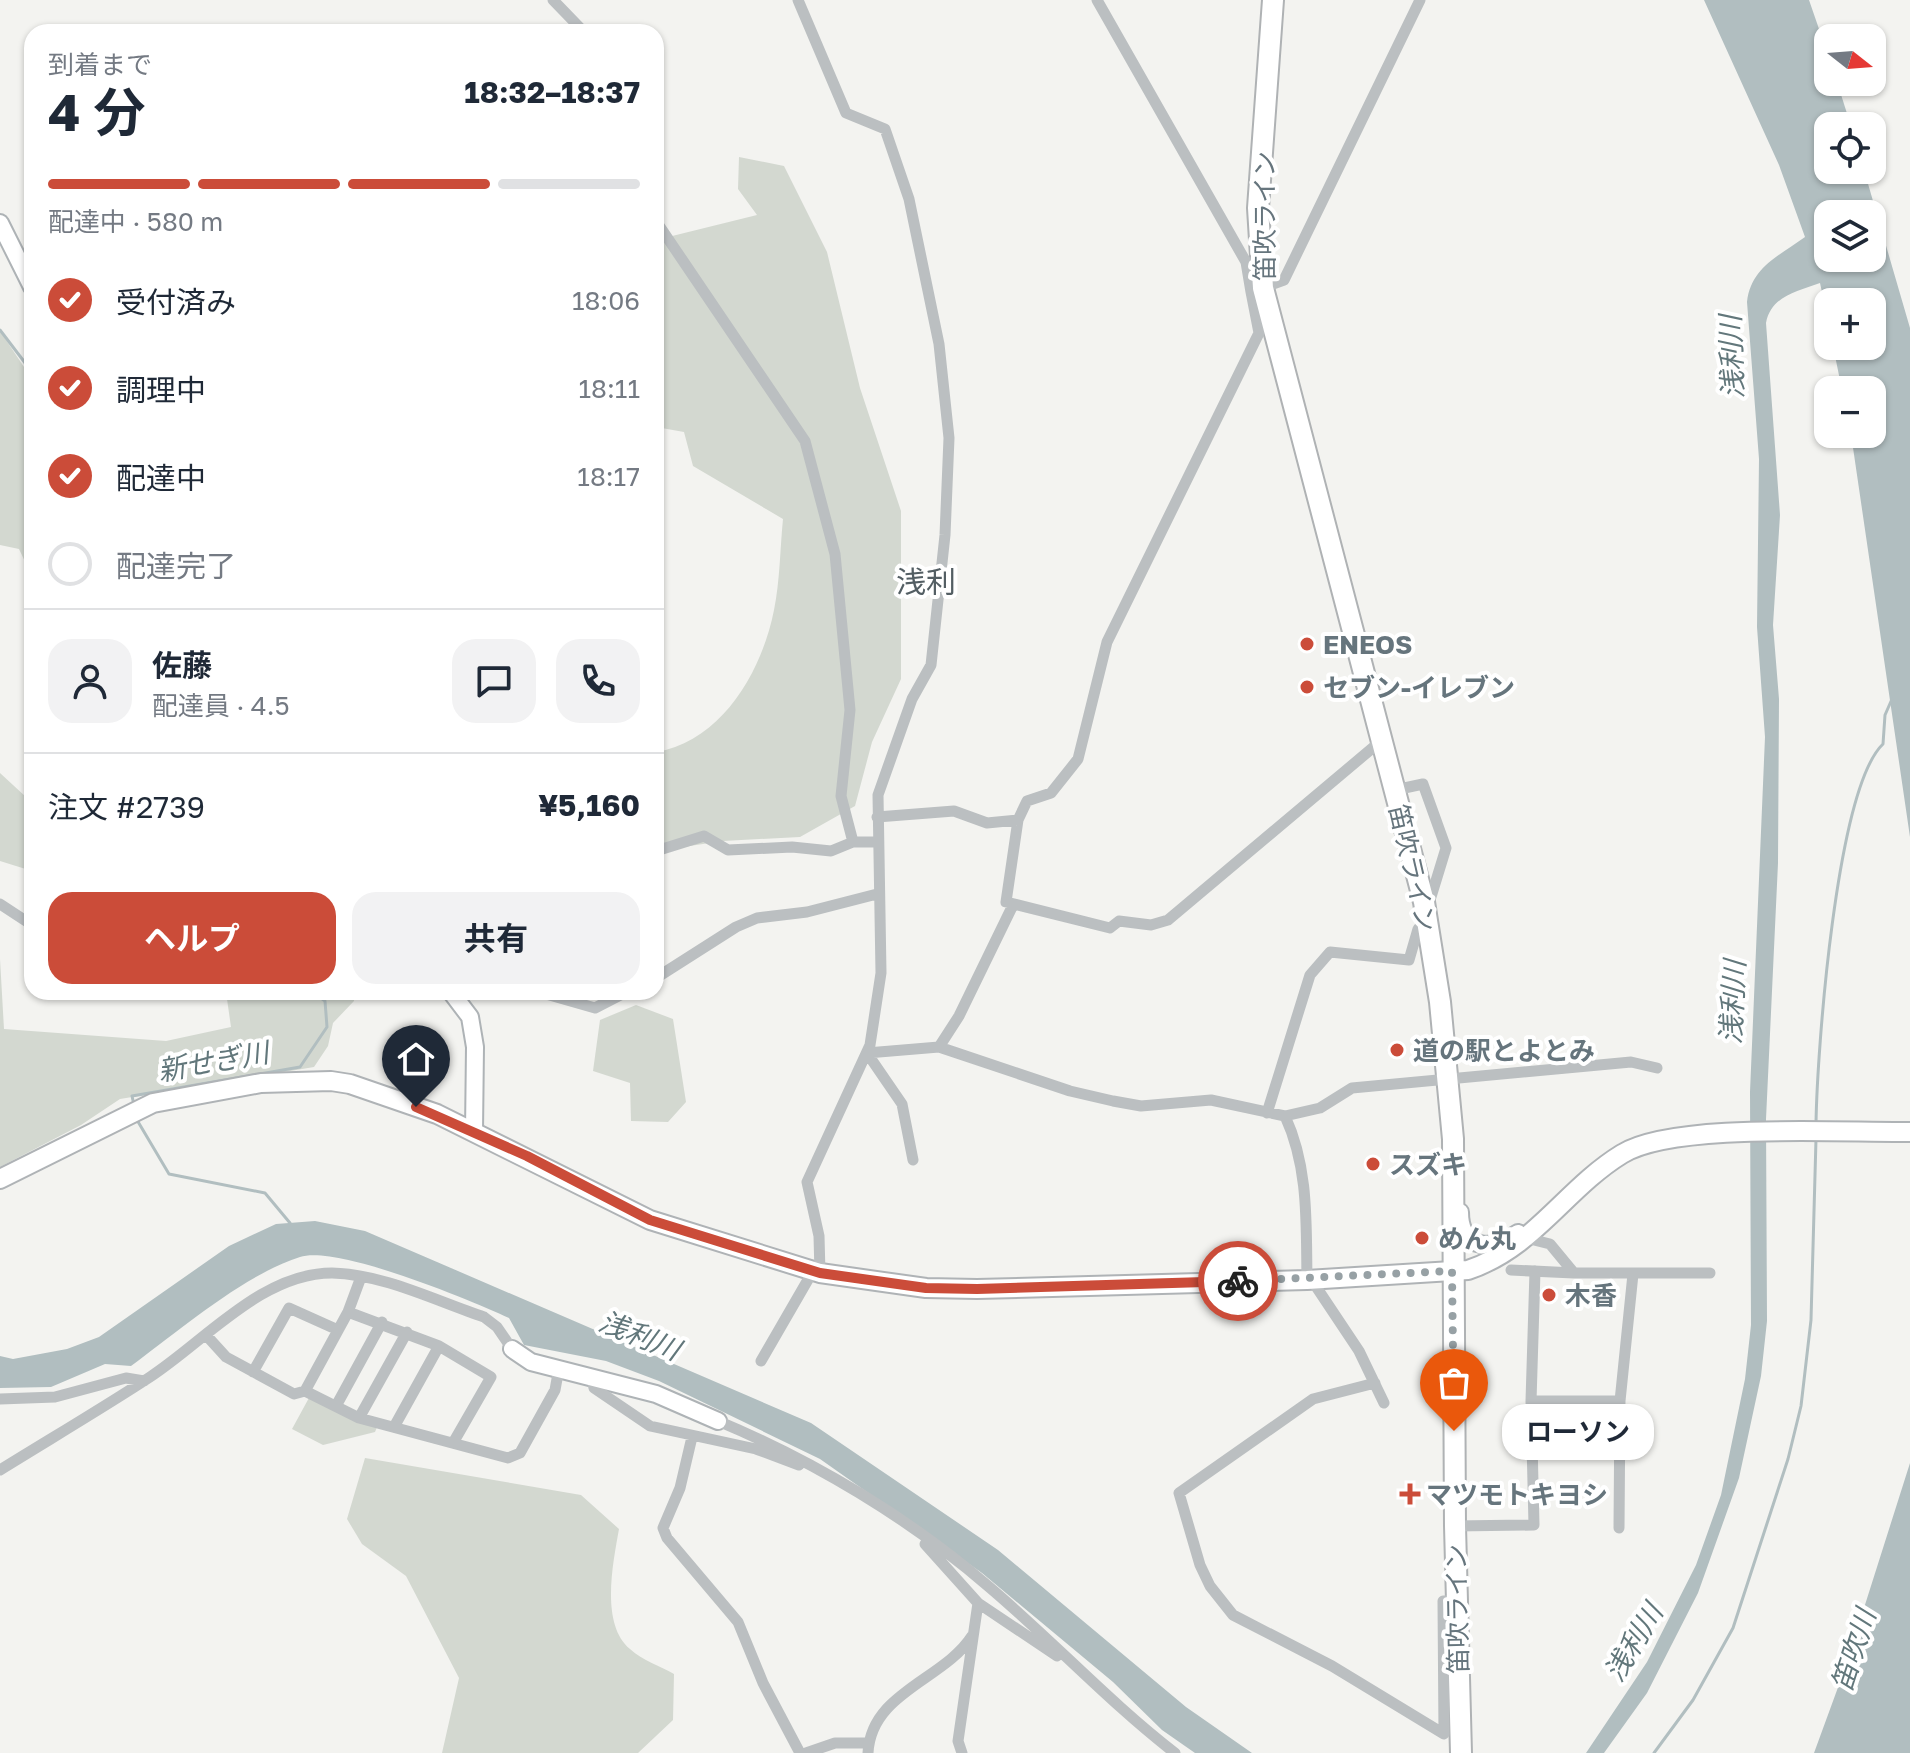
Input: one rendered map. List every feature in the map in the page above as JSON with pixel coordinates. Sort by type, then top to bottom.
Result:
[{"type":"highway","name":"笛吹ライン","points":[[1273,0],[1258,208],[1257,290],[1424,902],[1448,1080],[1453,1139],[1455,1526],[1461,1753]]},
{"type":"main road","points":[[0,1179],[153,1103],[261,1083],[311,1079],[350,1084],[474,1131],[650,1220],[816,1272],[896,1285],[977,1289],[1309,1279],[1452,1271],[1493,1262],[1526,1238],[1608,1163],[1646,1142],[1674,1136],[1910,1132]]},
{"type":"street","points":[[553,0],[576,24]]},
{"type":"street","points":[[761,1361],[816,1272],[819,1236],[807,1182],[847,1089],[867,1053],[881,973],[876,842],[878,795],[912,699],[931,665],[945,535],[949,438],[939,344],[919,243],[896,153],[885,129],[846,113],[798,0]]},
{"type":"street","points":[[1097,0],[1246,262],[1257,290],[1259,333],[1107,642],[1078,759],[1051,793],[1027,801],[1018,820],[1006,902],[1110,928],[1119,921],[1151,925],[1168,920],[1382,740]]},
{"type":"street","points":[[1257,290],[1284,280],[1420,0]]},
{"type":"street","points":[[0,223],[24,271]]},
{"type":"street","points":[[664,233],[805,441],[835,554],[850,710],[841,796],[853,842]]},
{"type":"street","points":[[1395,790],[1423,784],[1446,848],[1431,897],[1424,902]]},
{"type":"street","points":[[877,817],[954,811],[987,823],[1018,820]]},
{"type":"street","points":[[664,848],[704,836],[728,850],[792,847],[831,851],[853,842],[876,842]]},
{"type":"street","points":[[664,973],[736,927],[757,918],[807,912],[877,894]]},
{"type":"street","points":[[0,904],[24,920]]},
{"type":"street","points":[[939,1047],[959,1016],[1013,905]]},
{"type":"street","points":[[1267,1113],[1310,975],[1330,952],[1409,960],[1418,929],[1428,927]]},
{"type":"street","points":[[457,1000],[470,1017],[475,1047],[474,1131]]},
{"type":"street","points":[[567,1000],[595,1008],[610,1000]]},
{"type":"street","points":[[867,1053],[939,1047],[1070,1091],[1113,1101],[1141,1106],[1211,1100],[1285,1116],[1320,1108],[1352,1088],[1631,1062],[1657,1068]]},
{"type":"street","points":[[867,1053],[902,1104],[913,1160]]},
{"type":"street","points":[[1285,1116],[1299,1146],[1305,1186],[1309,1279],[1359,1351],[1384,1403]]},
{"type":"street","points":[[1453,1139],[1461,1191],[1460,1221],[1471,1242],[1486,1247],[1504,1243],[1557,1209]]},
{"type":"street","points":[[1526,1238],[1550,1244],[1574,1273]]},
{"type":"street","points":[[1511,1270],[1710,1273]]},
{"type":"street","points":[[1455,1526],[1534,1525],[1531,1401],[1535,1271]]},
{"type":"street","points":[[0,1470],[144,1381],[284,1283],[329,1273],[361,1277],[484,1317],[497,1327],[512,1349],[531,1362],[656,1394],[802,1461],[915,1531],[987,1585],[1175,1753]]},
{"type":"street","points":[[1619,1528],[1620,1401],[1633,1274]]},
{"type":"street","points":[[305,1391],[348,1312],[361,1277]]},
{"type":"street","points":[[253,1372],[289,1308],[338,1330]]},
{"type":"street","points":[[348,1312],[382,1322],[439,1346],[491,1377],[453,1443]]},
{"type":"street","points":[[336,1406],[382,1322]]},
{"type":"street","points":[[359,1418],[407,1332]]},
{"type":"street","points":[[206,1335],[226,1357],[294,1394],[305,1391],[359,1418],[508,1458],[520,1453],[555,1390],[559,1368]]},
{"type":"street","points":[[394,1427],[439,1346]]},
{"type":"street","points":[[592,1377],[594,1388],[650,1426],[756,1449],[798,1466],[802,1461]]},
{"type":"street","points":[[0,1399],[55,1397],[126,1378],[144,1381]]},
{"type":"street","points":[[1375,1383],[1313,1399],[1179,1493],[1200,1565],[1210,1586],[1233,1615],[1332,1666],[1444,1734],[1443,1601],[1457,1601]]},
{"type":"street","points":[[1531,1401],[1620,1401]]},
{"type":"street","points":[[692,1437],[680,1488],[663,1528],[667,1538],[738,1622],[763,1683],[803,1753],[835,1743],[868,1748],[896,1698],[963,1650],[972,1636]]},
{"type":"street","points":[[915,1531],[978,1603],[1029,1641],[1075,1666]]},
{"type":"street","points":[[962,1753],[958,1741],[978,1603]]},
{"type":"shaded area","points":[[739,157],[784,166],[827,252],[860,388],[901,511],[901,679],[872,742],[855,806],[800,837],[723,841],[664,850],[664,750],[701,734],[735,700],[760,656],[778,588],[783,519],[693,466],[684,432],[664,428],[664,238],[757,215],[738,189]]},
{"type":"shaded area","points":[[0,331],[24,367],[24,560],[19,549],[0,545]]},
{"type":"shaded area","points":[[0,773],[24,795],[24,868],[0,861]]},
{"type":"shaded area","points":[[0,959],[4,1029],[166,1041],[231,1027],[227,1000],[354,1000],[333,1023],[328,1046],[314,1067],[120,1099],[81,1125],[0,1167]]},
{"type":"shaded area","points":[[636,1005],[673,1019],[686,1102],[668,1122],[631,1121],[630,1083],[593,1071],[600,1020]]},
{"type":"shaded area","points":[[310,1396],[377,1427],[375,1432],[323,1445],[292,1429]]},
{"type":"shaded area","points":[[365,1458],[581,1495],[619,1529],[611,1592],[615,1624],[630,1649],[674,1674],[673,1720],[638,1753],[442,1753],[459,1678],[406,1576],[362,1544],[347,1519]]},
{"type":"water","points":[[1704,0],[1809,0],[1817,24],[1814,24],[1814,96],[1841,96],[1847,112],[1814,112],[1814,184],[1868,184],[1873,200],[1814,200],[1814,272],[1886,272],[1886,246],[1910,328],[1910,837],[1853,448],[1886,448],[1886,376],[1839,376],[1836,360],[1886,360],[1886,288],[1821,288],[1820,283],[1779,301],[1766,323],[1780,515],[1773,625],[1779,699],[1778,863],[1766,1119],[1767,1321],[1761,1376],[1739,1478],[1698,1593],[1647,1693],[1604,1753],[1586,1753],[1647,1662],[1696,1565],[1721,1495],[1745,1379],[1751,1325],[1750,1092],[1765,737],[1757,627],[1759,459],[1747,302],[1760,271],[1805,237],[1779,165]]},
{"type":"water","points":[[315,1221],[365,1231],[811,1423],[998,1550],[1186,1707],[1252,1753],[1195,1753],[1162,1730],[1113,1682],[982,1573],[820,1459],[659,1381],[606,1361],[524,1345],[509,1318],[373,1266],[318,1255],[300,1257],[234,1290],[131,1366],[105,1364],[51,1387],[0,1388],[0,1356],[13,1359],[67,1349],[99,1337],[229,1246],[276,1224]]},
{"type":"water","name":"笛吹川","points":[[1910,1463],[1910,1753],[1814,1753],[1844,1671]]},
{"type":"waterway","name":"新せぎ川","points":[[0,330],[24,362]]},
{"type":"waterway","points":[[1816,1124],[1825,984],[1841,865],[1853,812],[1867,770],[1883,744],[1885,715],[1892,699]]},
{"type":"waterway","name":"新せぎ川","points":[[134,1105],[132,1096],[300,1067],[327,1027],[324,1000]]},
{"type":"waterway","name":"新せぎ川","points":[[137,1120],[169,1174],[265,1193],[290,1223]]},
{"type":"waterway","points":[[1654,1753],[1693,1700],[1733,1628],[1788,1459],[1801,1406],[1811,1320],[1816,1139]]},
{"type":"way so far","points":[[1238,1281],[1452,1271],[1454,1431]]},
{"type":"place","name":"ENEOS","points":[[1307,644]]},
{"type":"place","name":"セブン-イレブン","points":[[1307,687]]},
{"type":"place","name":"道の駅とよとみ","points":[[1397,1050]]},
{"type":"place","name":"スズキ","points":[[1373,1164]]},
{"type":"place","name":"めん丸","points":[[1422,1238]]},
{"type":"place","name":"木香","points":[[1549,1295]]},
{"type":"place","name":"ローソン","points":[[1454,1431]]},
{"type":"place","name":"マツモトキヨシ","points":[[1410,1494]]},
{"type":"district","name":"浅利","points":[[926,582]]},
{"type":"route","points":[[416,1107],[527,1156],[650,1220],[848,1279],[926,1288],[977,1289],[1238,1281]]},
{"type":"water label","name":"浅利川","points":[[1731,357]]},
{"type":"water label","name":"浅利川","points":[[1732,1002]]},
{"type":"water label","name":"浅利川","points":[[640,1335]]},
{"type":"water label","name":"浅利川","points":[[1633,1642]]}]
